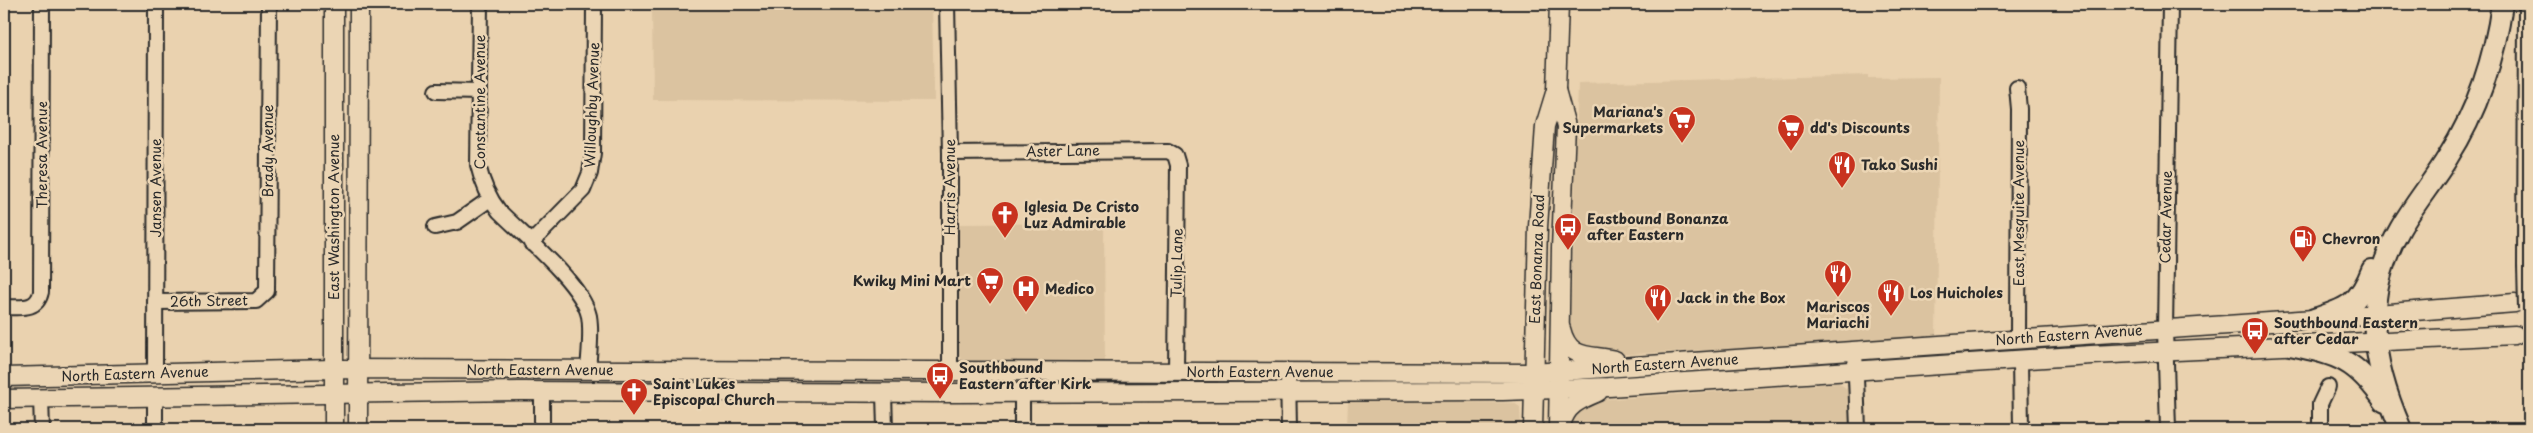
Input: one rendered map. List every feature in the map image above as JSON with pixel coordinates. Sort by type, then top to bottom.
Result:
[{"type":"highway","points":[[2399,425],[2374,343],[2374,300],[2381,269],[2399,231],[2448,158],[2469,116],[2490,58],[2502,4]]},
{"type":"highway","points":[[2522,306],[2528,265],[2529,4]]},
{"type":"highway","points":[[2314,319],[2337,312],[2358,299],[2366,286],[2386,239],[2399,231]]},
{"type":"highway","points":[[2290,345],[2333,355],[2350,363],[2372,384],[2399,425]]},
{"type":"main road","name":"East Washington Avenue","points":[[334,4],[334,429]]},
{"type":"main road","name":"East Washington Avenue","points":[[358,4],[358,429]]},
{"type":"main road","name":"East Bonanza Road","points":[[1533,429],[1536,262],[1545,126],[1556,90],[1558,4]]},
{"type":"main road","name":"East Bonanza Road","points":[[1556,90],[1566,126],[1559,319],[1559,429]]},
{"type":"main road","points":[[1545,126],[1554,162],[1554,174],[1564,186]]},
{"type":"main road","name":"North Eastern Avenue","points":[[4,399],[357,392],[884,393],[1288,391],[1533,381],[1559,371],[2522,306]]},
{"type":"main road","points":[[1559,319],[1563,339],[1577,354],[1643,365]]},
{"type":"main road","name":"North Eastern Avenue","points":[[4,377],[333,369],[1288,372],[1533,381],[1558,389],[2020,360],[2515,335]]},
{"type":"main road","points":[[1742,378],[1748,369],[1788,365],[1798,355]]},
{"type":"main road","points":[[520,392],[538,383],[572,382],[588,370]]},
{"type":"main road","points":[[851,393],[869,381],[936,381],[950,370]]},
{"type":"main road","points":[[1022,392],[1022,388],[1027,384],[1114,372]]},
{"type":"main road","points":[[41,398],[44,390],[53,388],[98,387],[112,374]]},
{"type":"main road","points":[[1559,429],[1569,408],[1579,400],[1609,387]]},
{"type":"street","name":"Theresa Avenue","points":[[4,307],[30,307],[36,304],[42,292],[42,4]]},
{"type":"street","name":"Jansen Avenue","points":[[155,373],[156,4]]},
{"type":"street","name":"Brady Avenue","points":[[262,297],[267,291],[269,4]]},
{"type":"street","name":"Constantine Avenue","points":[[480,4],[478,165],[490,199],[572,285],[583,301],[589,317],[588,370]]},
{"type":"street","name":"Willoughby Avenue","points":[[532,244],[583,190],[590,173],[593,153],[594,4]]},
{"type":"street","name":"Harris Avenue","points":[[947,4],[950,153],[950,370]]},
{"type":"street","name":"Cedar Avenue","points":[[2168,429],[2165,329],[2170,4]]},
{"type":"street","name":"East Mesquite Avenue","points":[[2017,88],[2019,109],[2018,339]]},
{"type":"street","points":[[436,91],[479,92]]},
{"type":"street","name":"Aster Lane","points":[[950,153],[1109,150],[1168,151],[1175,155]]},
{"type":"street","name":"Tulip Lane","points":[[1175,155],[1178,165],[1176,372]]},
{"type":"street","points":[[435,228],[457,222],[490,199]]},
{"type":"street","name":"26th Street","points":[[155,302],[256,301],[262,297]]},
{"type":"street","points":[[1855,351],[1858,429]]},
{"type":"street","points":[[2020,360],[2021,429]]},
{"type":"street","points":[[1288,372],[1289,429]]},
{"type":"street","points":[[2320,429],[2320,404],[2328,386]]},
{"type":"street","points":[[542,392],[542,429]]},
{"type":"street","points":[[1022,392],[1022,429]]},
{"type":"street","points":[[884,393],[884,429]]},
{"type":"street","points":[[155,397],[155,429]]},
{"type":"street","points":[[41,398],[42,429]]},
{"type":"shaded area","points":[[652,4],[932,4],[934,101],[653,100]]},
{"type":"shaded area","points":[[1868,75],[1868,78],[1939,77],[1936,338],[1614,355],[1575,344],[1570,330],[1578,83]]},
{"type":"shaded area","points":[[1104,223],[1105,362],[966,363],[961,360],[957,348],[957,224]]},
{"type":"shaded area","points":[[1839,383],[1847,389],[1849,429],[1567,429],[1576,410],[1596,400]]},
{"type":"shaded area","points":[[1348,400],[1514,403],[1520,407],[1521,429],[1347,429]]},
{"type":"tunnel","points":[[2515,335],[2529,334]]},
{"type":"place","name":"Mariana's Supermarkets","points":[[1682,144]]},
{"type":"place","name":"dd's Discounts","points":[[1791,152]]},
{"type":"place","name":"Tako Sushi","points":[[1842,189]]},
{"type":"place","name":"Iglesia De Cristo Luz Admirable","points":[[1005,239]]},
{"type":"place","name":"Eastbound Bonanza after Eastern","points":[[1568,251]]},
{"type":"place","name":"Chevron","points":[[2303,263]]},
{"type":"place","name":"Mariscos Mariachi","points":[[1838,298]]},
{"type":"place","name":"Kwiky Mini Mart","points":[[990,305]]},
{"type":"place","name":"Medico","points":[[1026,313]]},
{"type":"place","name":"Los Huicholes","points":[[1891,317]]},
{"type":"place","name":"Jack in the Box","points":[[1658,322]]},
{"type":"place","name":"Southbound Eastern after Cedar","points":[[2255,355]]},
{"type":"place","name":"Southbound Eastern after Kirk","points":[[940,400]]},
{"type":"place","name":"Saint Lukes Episcopal Church","points":[[634,416]]}]
